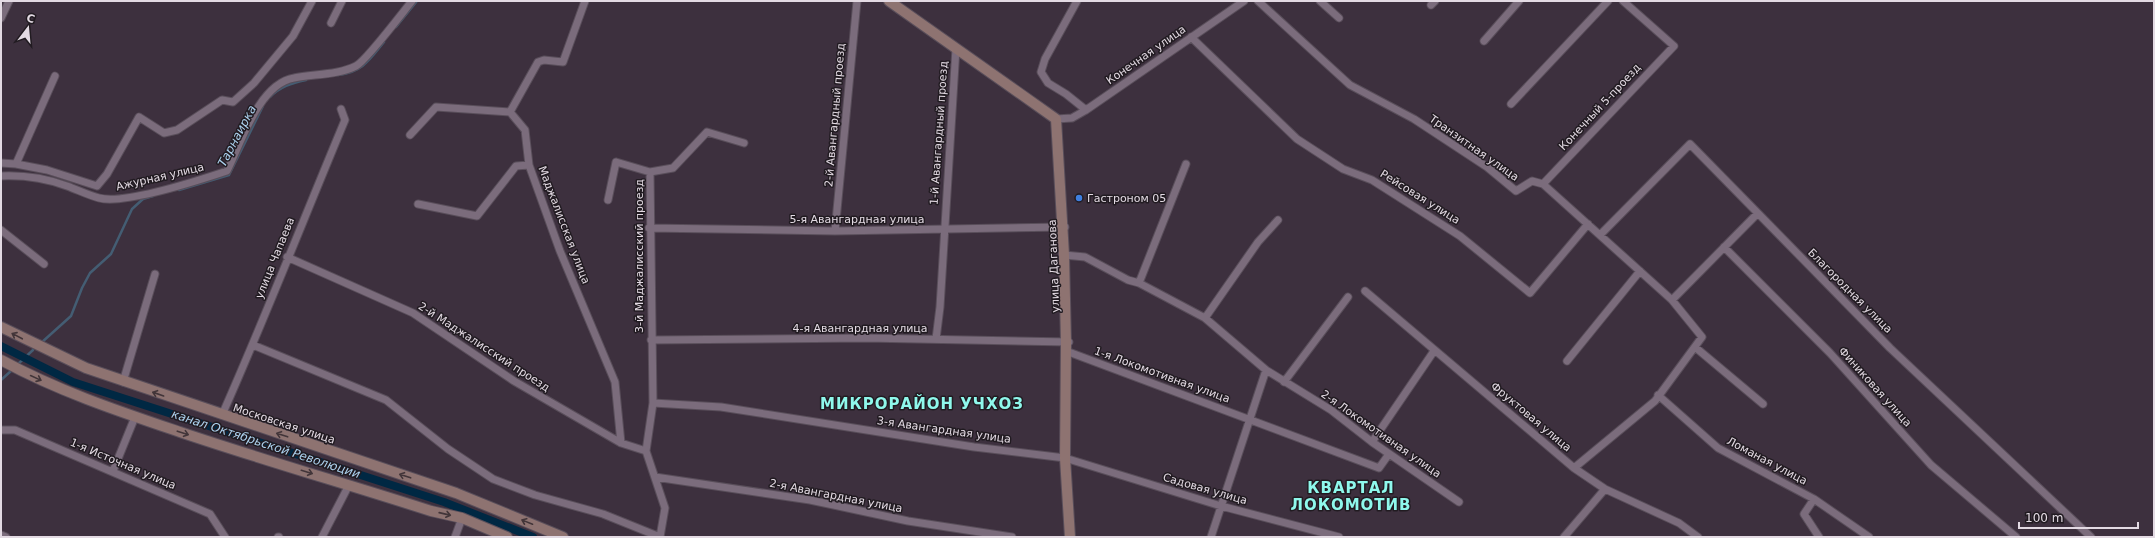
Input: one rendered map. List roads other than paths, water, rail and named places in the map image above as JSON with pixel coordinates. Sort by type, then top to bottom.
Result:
[{"type":"main road","points":[[889,1],[957,47]]},
{"type":"main road","points":[[894,1],[1058,119]]},
{"type":"main road","name":"улица Даганова","points":[[1058,119],[1065,256],[1067,458],[1071,537]]},
{"type":"main road","name":"Московская улица","points":[[1,327],[86,368],[123,382],[456,493],[563,537]]},
{"type":"main road","points":[[1,360],[58,388],[135,417],[244,454],[430,511],[462,518],[507,537]]},
{"type":"street","points":[[1,18],[9,1]]},
{"type":"street","points":[[1,163],[16,164],[47,170],[97,186],[107,174],[139,118],[164,133],[177,130],[222,100],[233,102],[254,83],[293,36],[312,1]]},
{"type":"street","points":[[331,23],[342,1]]},
{"type":"street","name":"Ажурная улица","points":[[1,176],[27,175],[65,185],[100,198],[122,199],[193,183],[227,171],[261,101],[275,87],[291,78],[344,70],[358,65],[412,1]]},
{"type":"street","points":[[410,135],[436,108],[510,112],[538,62],[544,60],[563,62],[585,1]]},
{"type":"street","name":"2-й Авангардный проезд","points":[[835,231],[857,1]]},
{"type":"street","points":[[1077,1],[1045,59],[1041,72],[1048,83],[1066,94],[1086,110]]},
{"type":"street","name":"Конечная улица","points":[[1058,119],[1072,118],[1086,110],[1244,1]]},
{"type":"street","name":"Транзитная улица","points":[[1258,1],[1350,85],[1414,119],[1487,167],[1516,191],[1532,181],[1543,184]]},
{"type":"street","points":[[1320,1],[1339,18]]},
{"type":"street","points":[[1484,41],[1519,1]]},
{"type":"street","points":[[1511,104],[1608,1]]},
{"type":"street","name":"Конечный 5-проезд","points":[[1543,184],[1674,46],[1623,1]]},
{"type":"street","name":"Рейсовая улица","points":[[1191,37],[1297,138],[1343,169],[1372,180],[1460,236],[1530,293],[1588,224]]},
{"type":"street","name":"1-й Авангардный проезд","points":[[936,339],[940,308],[957,47]]},
{"type":"street","points":[[16,164],[54,76]]},
{"type":"street","name":"улица Чапаева","points":[[222,416],[345,120],[341,109]]},
{"type":"street","name":"Маджалисская улица","points":[[510,112],[525,130],[529,165],[560,251],[615,382],[621,443]]},
{"type":"street","name":"3-й Маджалисский проезд","points":[[646,451],[653,403],[649,228],[650,172],[673,168],[707,132],[744,143]]},
{"type":"street","name":"Благородная улица","points":[[1600,235],[1690,144],[1890,348],[2092,537]]},
{"type":"street","points":[[608,200],[616,162],[650,172]]},
{"type":"street","points":[[1139,283],[1186,164]]},
{"type":"street","points":[[418,204],[476,216],[516,166],[529,165]]},
{"type":"street","points":[[1543,184],[1672,300],[1702,337],[1655,401],[1574,468]]},
{"type":"street","points":[[1672,300],[1757,214]]},
{"type":"street","points":[[1205,318],[1258,242],[1278,220]]},
{"type":"street","name":"5-я Авангардная улица","points":[[649,228],[835,231],[1064,228]]},
{"type":"street","points":[[1,230],[44,264]]},
{"type":"street","name":"Финиковая улица","points":[[1724,247],[1830,353],[1931,465],[2016,537]]},
{"type":"street","name":"2-я Локомотивная улица","points":[[1065,256],[1085,257],[1128,280],[1139,283],[1205,318],[1266,370],[1331,410],[1372,442],[1459,502]]},
{"type":"street","name":"2-й Маджалисский проезд","points":[[287,257],[413,313],[514,381],[621,443],[646,451]]},
{"type":"street","points":[[1567,360],[1640,271]]},
{"type":"street","points":[[123,382],[155,274]]},
{"type":"street","name":"Фруктовая улица","points":[[1365,292],[1574,468],[1606,489],[1679,524],[1698,537]]},
{"type":"street","points":[[1284,382],[1348,297]]},
{"type":"street","name":"4-я Авангардная улица","points":[[651,340],[866,338],[936,339],[1067,347]]},
{"type":"street","points":[[253,344],[386,400],[448,449],[492,479],[535,496],[604,514],[660,537],[665,508],[646,451]]},
{"type":"street","name":"1-я Локомотивная улица","points":[[1067,347],[1379,468],[1389,454]]},
{"type":"street","points":[[1695,347],[1763,404]]},
{"type":"street","points":[[1372,442],[1434,351]]},
{"type":"street","points":[[1211,537],[1266,370]]},
{"type":"street","name":"Ломаная улица","points":[[1658,395],[1718,448],[1814,499],[1804,514],[1819,537]]},
{"type":"street","name":"3-я Авангардная улица","points":[[653,403],[721,407],[966,445],[1067,458]]},
{"type":"street","points":[[113,472],[135,417]]},
{"type":"street","name":"1-я Источная улица","points":[[1,430],[15,430],[210,514],[225,537]]},
{"type":"street","name":"Садовая улица","points":[[1067,458],[1221,506],[1339,537]]},
{"type":"street","name":"2-я Авангардная улица","points":[[655,477],[810,500],[908,521],[1012,537]]},
{"type":"street","points":[[322,537],[349,485]]},
{"type":"street","points":[[1564,537],[1606,489]]},
{"type":"street","points":[[1814,499],[1868,537]]},
{"type":"street","points":[[455,537],[462,518]]},
{"type":"street","points":[[1,535],[6,537]]},
{"type":"waterway","name":"Тарнаирка","points":[[396,27],[417,1]]},
{"type":"waterway","name":"Тарнаирка","points":[[338,75],[360,68],[370,59],[384,42]]},
{"type":"waterway","name":"Тарнаирка","points":[[270,97],[286,86],[306,80]]},
{"type":"waterway","name":"Тарнаирка","points":[[179,190],[229,175],[263,106]]},
{"type":"waterway","name":"Тарнаирка","points":[[41,343],[71,316],[82,288],[90,273],[111,254],[132,209],[143,199],[153,196]]},
{"type":"waterway","name":"канал Октябрьской Революции","points":[[1,346],[73,382],[444,502],[533,537]]},
{"type":"waterway","name":"Тарнаирка","points":[[18,364],[33,350]]},
{"type":"waterway","name":"Тарнаирка","points":[[1,380],[11,371]]},
{"type":"place","name":"Гастроном 05","points":[[1079,198]]},
{"type":"district","name":"МИКРОРАЙОН УЧХОЗ","points":[[922,404]]},
{"type":"district","name":"КВАРТАЛ ЛОКОМОТИВ","points":[[1351,496]]}]
